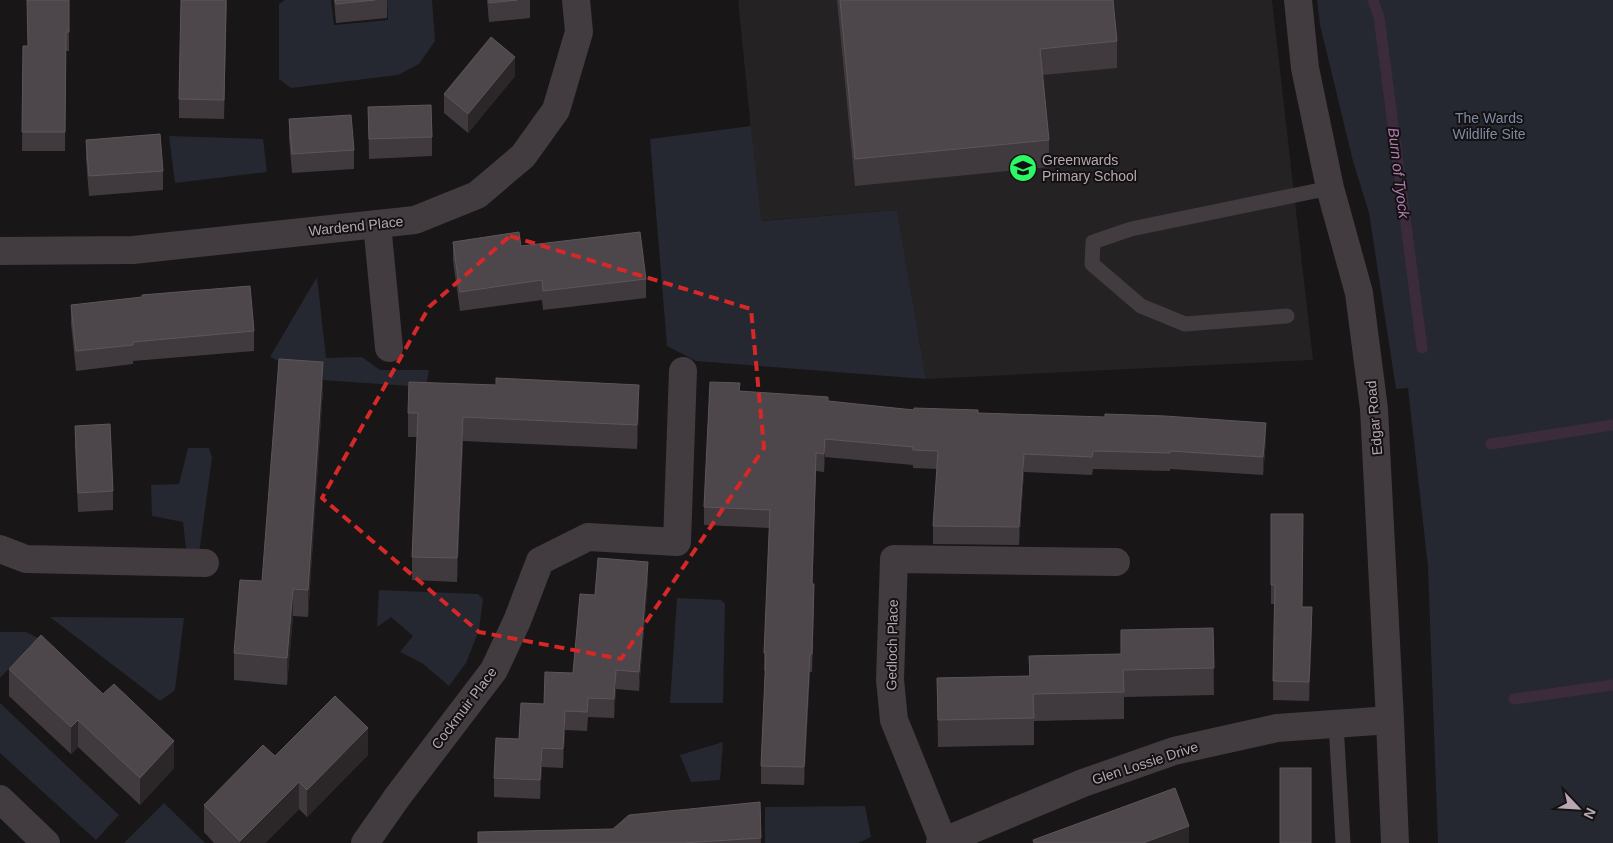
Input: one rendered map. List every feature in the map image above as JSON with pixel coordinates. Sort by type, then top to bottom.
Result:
[{"type":"street","name":"Wardend Place","points":[[0,251],[132,250],[415,220],[477,195],[523,156],[556,110],[580,32],[576,0]]},
{"type":"street","name":"Edgar Road","points":[[1298,0],[1305,68],[1330,188],[1360,293],[1374,409],[1395,843]]},
{"type":"street","points":[[377,224],[389,348]]},
{"type":"street","name":"Cockmuir Place","points":[[365,843],[398,796],[494,670],[517,621],[540,561],[588,537],[677,542],[683,371]]},
{"type":"street","points":[[0,549],[26,559],[205,563]]},
{"type":"street","name":"Gedloch Place","points":[[942,842],[894,720],[890,680],[894,559],[1116,562]]},
{"type":"street","name":"Glen Lossie Drive","points":[[942,842],[1083,783],[1174,751],[1277,728],[1390,720]]},
{"type":"street","points":[[0,799],[46,843]]},
{"type":"lane","points":[[1287,316],[1184,324],[1141,306],[1092,264],[1093,242],[1131,229],[1330,188]]},
{"type":"lane","points":[[1336,724],[1343,843]]},
{"type":"highlighted area","points":[[510,236],[751,309],[764,448],[621,659],[479,632],[322,498],[429,307]]},
{"type":"shaded area","name":"Greenwards Primary School","points":[[738,0],[1272,0],[1313,360],[926,379],[897,210],[760,221]]},
{"type":"green space","points":[[285,0],[331,0],[334,25],[388,20],[387,0],[432,0],[435,41],[419,64],[398,75],[291,88],[279,79],[279,4]]},
{"type":"green space","name":"The Wards Wildlife Site","points":[[1317,0],[1613,0],[1613,843],[1438,843],[1428,567],[1408,388],[1396,389],[1369,213],[1353,161],[1320,25]]},
{"type":"green space","points":[[751,126],[761,221],[897,210],[926,379],[696,361],[667,346],[650,139]]},
{"type":"green space","points":[[169,136],[263,139],[267,172],[175,183]]},
{"type":"green space","points":[[317,277],[326,358],[362,357],[380,370],[429,370],[426,387],[321,380],[270,357]]},
{"type":"green space","points":[[188,448],[209,448],[212,458],[199,554],[186,549],[183,522],[152,516],[151,485],[179,484]]},
{"type":"green space","points":[[379,590],[478,594],[483,599],[479,630],[466,663],[449,686],[422,663],[400,652],[413,636],[391,617],[377,627]]},
{"type":"green space","points":[[677,598],[721,600],[725,604],[723,703],[670,703]]},
{"type":"green space","points":[[50,617],[184,618],[175,690],[160,701]]},
{"type":"green space","points":[[0,632],[26,632],[38,638],[0,678]]},
{"type":"green space","points":[[0,703],[119,815],[96,840],[0,753]]},
{"type":"green space","points":[[723,742],[720,780],[691,782],[680,755]]},
{"type":"green space","points":[[164,803],[205,843],[124,843]]},
{"type":"green space","points":[[865,806],[871,837],[858,843],[765,843],[765,807]]},
{"type":"building","points":[[27,0],[69,0],[69,32],[66,32],[65,132],[22,132],[23,46],[28,46]]},
{"type":"building","points":[[181,0],[226,0],[224,100],[179,99]]},
{"type":"building","points":[[335,0],[375,0],[336,4]]},
{"type":"building","points":[[489,0],[517,0],[489,3]]},
{"type":"building","points":[[840,0],[1113,0],[1117,41],[1040,49],[1049,140],[855,159]]},
{"type":"building","points":[[491,37],[515,57],[468,114],[444,94]]},
{"type":"building","points":[[431,105],[432,137],[369,139],[368,107]]},
{"type":"building","points":[[351,115],[354,150],[292,154],[289,119]]},
{"type":"building","points":[[160,134],[163,171],[89,176],[86,140]]},
{"type":"building","points":[[519,232],[521,246],[640,232],[646,279],[543,291],[542,280],[460,292],[453,242]]},
{"type":"building","points":[[250,286],[254,331],[133,342],[133,345],[76,351],[71,305],[142,297],[142,295]]},
{"type":"building","points":[[279,359],[323,362],[308,590],[293,589],[287,658],[234,653],[240,580],[262,581]]},
{"type":"building","points":[[496,378],[639,385],[637,425],[463,417],[457,558],[412,557],[418,413],[408,413],[409,382],[496,385]]},
{"type":"building","points":[[710,382],[740,383],[739,391],[828,397],[828,401],[914,410],[914,408],[978,410],[978,413],[1105,417],[1105,414],[1165,416],[1266,423],[1263,457],[1170,451],[1170,453],[1093,451],[1092,457],[1024,454],[1019,527],[933,526],[938,451],[913,450],[913,447],[825,439],[824,454],[816,453],[812,654],[810,654],[804,767],[761,766],[770,510],[704,507]]},
{"type":"building","points":[[110,424],[113,491],[78,493],[75,426]]},
{"type":"building","points":[[1271,514],[1303,514],[1302,607],[1312,607],[1309,682],[1273,681],[1275,585],[1271,585]]},
{"type":"building","points":[[598,558],[648,562],[639,672],[616,670],[614,699],[588,698],[587,712],[565,711],[563,749],[542,748],[540,780],[494,778],[496,738],[519,739],[521,703],[544,704],[545,672],[573,673],[580,594],[595,595]]},
{"type":"building","points":[[1213,628],[1214,668],[1123,670],[1124,692],[1033,694],[1034,718],[938,720],[937,678],[1030,676],[1029,656],[1121,654],[1121,630]]},
{"type":"building","points":[[41,635],[103,694],[114,684],[174,741],[140,778],[78,720],[71,727],[9,669]]},
{"type":"building","points":[[335,696],[368,728],[307,790],[299,782],[240,841],[204,805],[263,745],[275,756]]},
{"type":"building","points":[[1280,768],[1311,768],[1311,843],[1280,843]]},
{"type":"building","points":[[1175,788],[1189,826],[1143,843],[1034,843],[1033,840]]},
{"type":"building","points":[[760,802],[761,838],[683,843],[478,843],[478,832],[613,829],[629,815]]},
{"type":"waterway","name":"Burn of Tyock","points":[[1373,0],[1379,17],[1422,348]]},
{"type":"waterway","points":[[1491,444],[1613,425]]},
{"type":"waterway","points":[[1514,699],[1613,685]]},
{"type":"place","name":"Greenwards Primary School","points":[[1023,168]]}]
